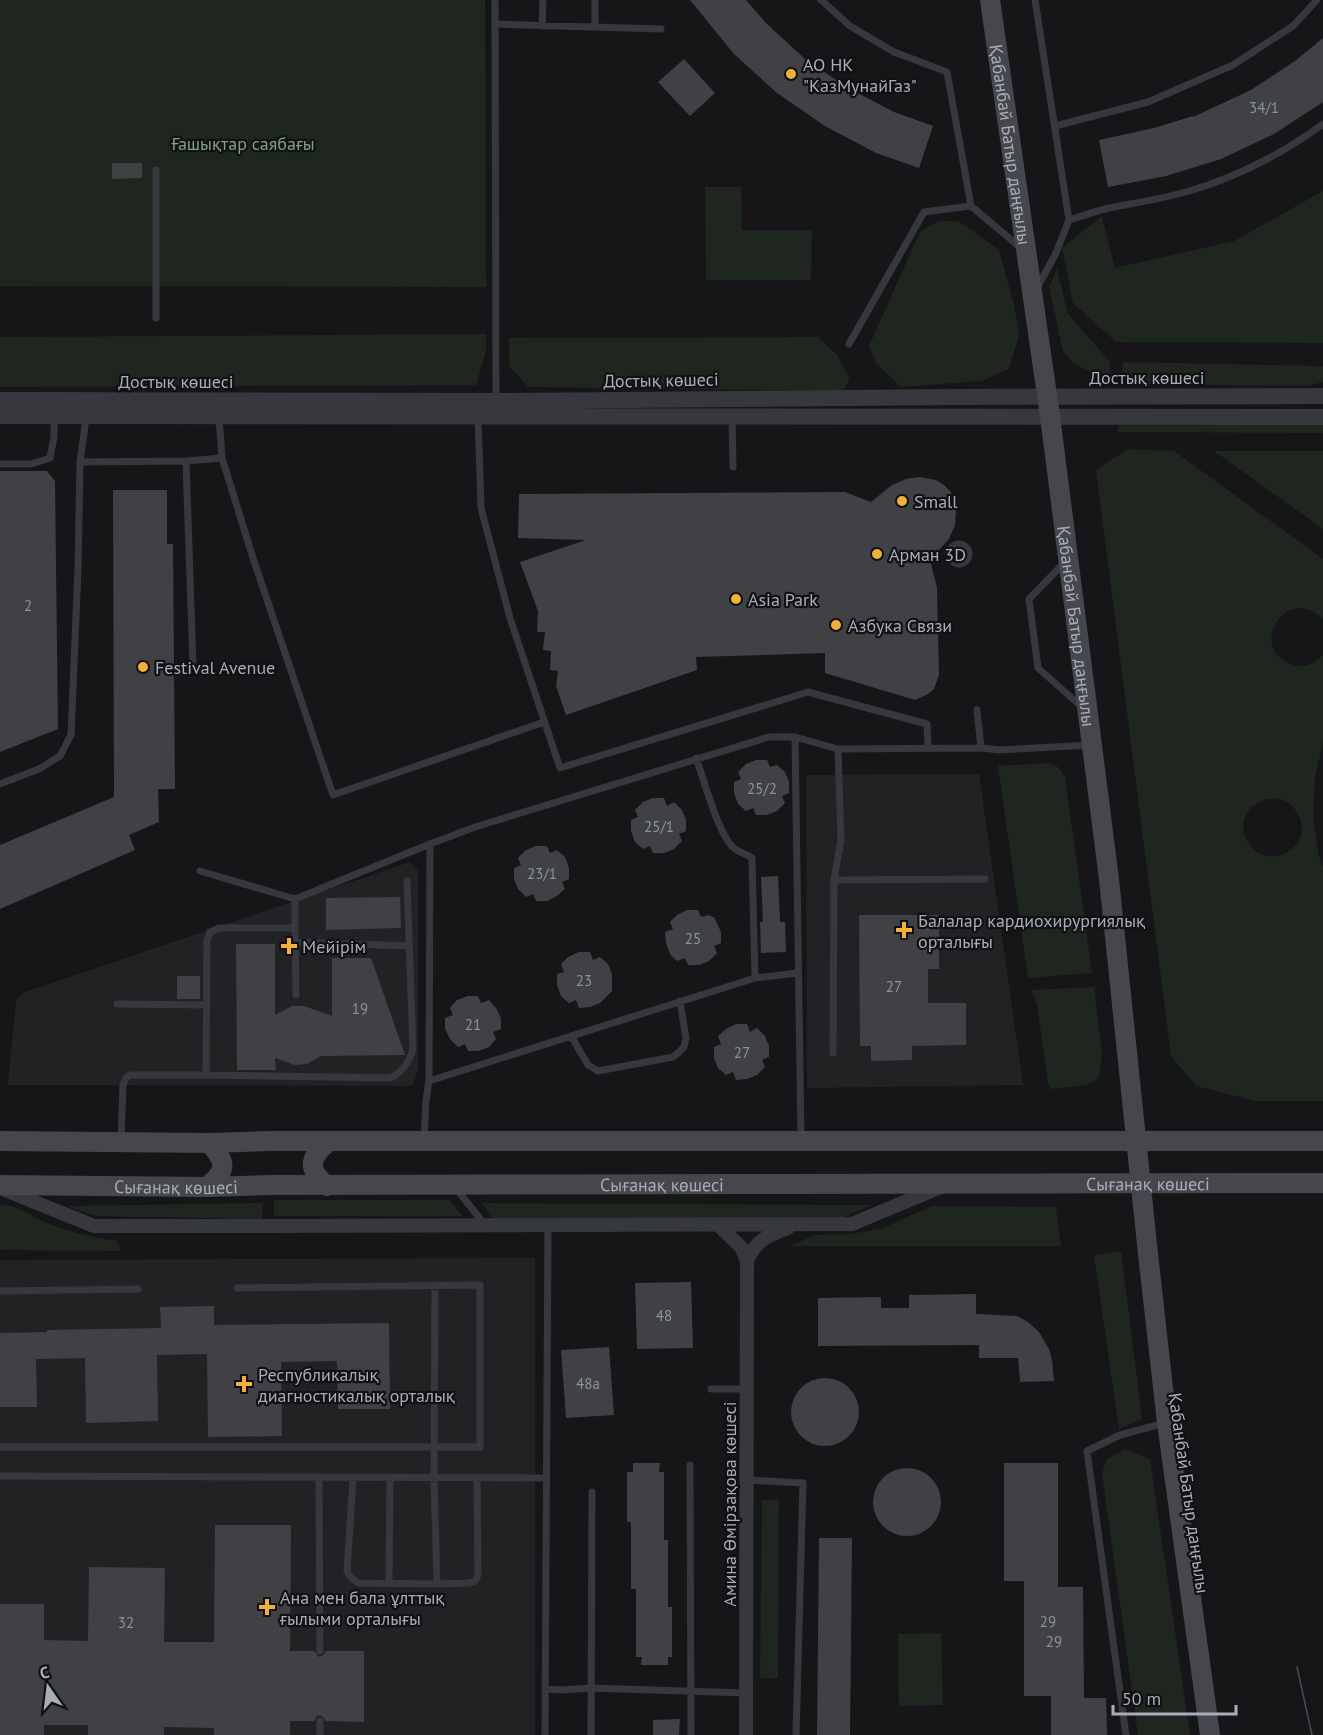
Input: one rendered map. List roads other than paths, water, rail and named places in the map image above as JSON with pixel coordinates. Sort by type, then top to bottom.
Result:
[{"type":"main road","name":"Қабанбай Батыр даңғылы","points":[[990,0],[1050,416],[1109,879],[1167,1423],[1210,1735]]},
{"type":"main road","points":[[0,1142],[1323,1141]]},
{"type":"main road","points":[[327,1186],[317,1177],[313,1169],[313,1158],[318,1150],[328,1142]]},
{"type":"main road","points":[[207,1187],[221,1174],[223,1164],[220,1155],[210,1143]]},
{"type":"main road","name":"Сығанақ көшесі","points":[[0,1187],[1323,1183]]},
{"type":"main road","name":"Қабанбай Батыр даңғылы","points":[[1148,1254],[1163,1298],[1221,1735]]},
{"type":"street","name":"Достық көшесі","points":[[0,416],[54,416],[86,408],[496,401],[1323,396]]},
{"type":"street","name":"Достық көшесі","points":[[0,400],[219,416],[1323,417]]},
{"type":"street","points":[[0,1187],[94,1226],[796,1225],[852,1224],[950,1184]]},
{"type":"street","points":[[718,1225],[741,1247],[747,1267]]},
{"type":"street","points":[[747,1267],[752,1249],[765,1237],[796,1225]]},
{"type":"street","name":"Амина Өмірзақова көшесі","points":[[746,1735],[747,1267]]},
{"type":"lane","points":[[495,0],[496,401]]},
{"type":"lane","points":[[542,26],[543,0]]},
{"type":"lane","points":[[595,0],[595,27]]},
{"type":"lane","points":[[821,0],[850,26],[894,52],[947,72],[970,206],[1025,251]]},
{"type":"lane","points":[[1032,298],[1056,253],[1069,220],[1035,0]]},
{"type":"lane","points":[[1055,126],[1148,102],[1233,65],[1293,26],[1317,0]]},
{"type":"lane","points":[[495,24],[661,29]]},
{"type":"lane","points":[[1069,220],[1110,208],[1187,192],[1246,170],[1302,140],[1323,124]]},
{"type":"lane","points":[[156,170],[156,318]]},
{"type":"lane","points":[[849,344],[924,212],[970,206]]},
{"type":"lane","points":[[0,784],[39,769],[60,756],[71,735],[80,462],[86,408]]},
{"type":"lane","points":[[0,464],[31,464],[50,458],[54,437],[54,416]]},
{"type":"lane","points":[[219,416],[222,458],[253,558],[333,795],[544,722]]},
{"type":"lane","points":[[478,417],[481,508],[510,618],[560,768],[808,692],[927,724],[928,748]]},
{"type":"lane","points":[[732,417],[733,467]]},
{"type":"lane","points":[[80,462],[186,461],[222,458]]},
{"type":"lane","points":[[186,461],[193,667]]},
{"type":"lane","points":[[1068,559],[1029,598],[1038,668],[1087,711]]},
{"type":"lane","points":[[977,710],[981,748]]},
{"type":"lane","points":[[200,871],[295,899],[430,844],[696,758],[769,737],[795,737],[838,749],[981,748],[1000,750],[1091,745]]},
{"type":"lane","points":[[795,737],[802,1141]]},
{"type":"lane","points":[[833,1053],[834,880],[841,840],[838,749]]},
{"type":"lane","points":[[696,758],[724,836],[736,850],[746,852],[752,858],[755,978]]},
{"type":"lane","points":[[424,1141],[429,1081],[430,844]]},
{"type":"lane","points":[[834,880],[985,879]]},
{"type":"lane","points":[[121,1141],[123,1085],[130,1075],[390,1078],[399,1074],[413,1050],[407,881]]},
{"type":"lane","points":[[295,899],[296,995]]},
{"type":"lane","points":[[206,1076],[205,1005],[207,940],[210,932],[219,928],[295,928]]},
{"type":"lane","points":[[295,942],[409,946]]},
{"type":"lane","points":[[429,1081],[755,978],[798,974]]},
{"type":"lane","points":[[571,1036],[588,1065],[598,1071],[673,1057],[684,1047],[686,1038],[680,1001]]},
{"type":"lane","points":[[117,1004],[205,1005]]},
{"type":"lane","points":[[453,1185],[485,1225]]},
{"type":"lane","points":[[545,1735],[548,1225]]},
{"type":"lane","points":[[435,1285],[434,1478],[437,1584]]},
{"type":"lane","points":[[0,1447],[480,1448],[480,1285],[237,1288]]},
{"type":"lane","points":[[0,1291],[138,1289]]},
{"type":"lane","points":[[711,1389],[747,1389]]},
{"type":"lane","points":[[1126,1735],[1088,1451],[1120,1435],[1167,1423]]},
{"type":"lane","points":[[690,1465],[691,1735]]},
{"type":"lane","points":[[0,1476],[546,1478]]},
{"type":"lane","points":[[319,1478],[320,1651]]},
{"type":"lane","points":[[353,1478],[347,1571],[350,1577],[358,1583],[437,1584],[469,1583],[475,1581],[478,1575],[477,1478]]},
{"type":"lane","points":[[389,1583],[390,1478]]},
{"type":"lane","points":[[747,1480],[803,1483],[796,1735]]},
{"type":"lane","points":[[591,1735],[592,1492]]},
{"type":"lane","points":[[545,1689],[691,1690],[746,1693]]},
{"type":"lane","points":[[320,1721],[320,1735]]},
{"type":"tram line","points":[[1297,1667],[1312,1735]]},
{"type":"place","name":"АО НК \"КазМунайГаз\"","points":[[791,74]]},
{"type":"place","name":"Small","points":[[902,501]]},
{"type":"place","name":"Арман 3D","points":[[877,554]]},
{"type":"place","name":"Asia Park","points":[[736,599]]},
{"type":"place","name":"Азбука Связи","points":[[836,625]]},
{"type":"place","name":"Festival Avenue","points":[[143,667]]},
{"type":"place","name":"Балалар кардиохирургиялық орталығы","points":[[904,930]]},
{"type":"place","name":"Мейірім","points":[[289,946]]},
{"type":"place","name":"Республикалық диагностикалық орталық","points":[[244,1384]]},
{"type":"place","name":"Ана мен бала ұлттық ғылыми орталығы","points":[[267,1607]]},
{"type":"park label","name":"Ғашықтар саябағы","points":[[243,143]]}]
